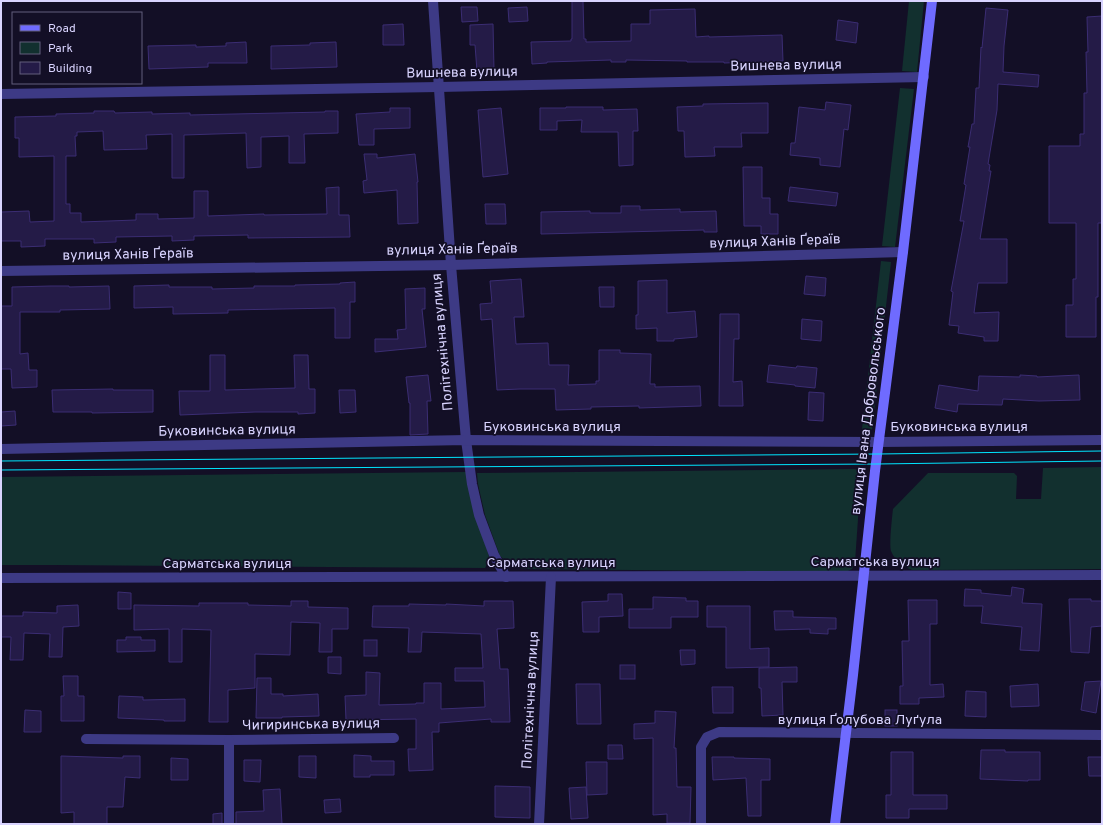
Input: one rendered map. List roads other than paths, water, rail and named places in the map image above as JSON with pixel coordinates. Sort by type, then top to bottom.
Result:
[{"type":"street","name":"Політехнічна вулиця","points":[[433,1],[451,265],[466,440],[472,484],[479,515],[494,555],[506,577]]},
{"type":"street","name":"вулиця Івана Добровольського","points":[[835,824],[875,471],[903,252],[932,1]]},
{"type":"street","name":"Вишнева вулиця","points":[[1,94],[439,88],[924,77]]},
{"type":"street","name":"вулиця Ханів Ґераїв","points":[[1,271],[451,265],[903,252]]},
{"type":"street","name":"Буковинська вулиця","points":[[1,449],[466,440],[879,442],[1102,440]]},
{"type":"street","name":"Сарматська вулиця","points":[[1,578],[1102,575]]},
{"type":"street","name":"Політехнічна вулиця","points":[[539,824],[551,577]]},
{"type":"street","name":"вулиця Ґолубова Луґула","points":[[701,824],[702,747],[707,737],[718,732],[1102,735]]},
{"type":"street","name":"Чигиринська вулиця","points":[[86,739],[229,740],[394,738]]},
{"type":"street","name":"Чигиринська вулиця","points":[[229,740],[229,824]]},
{"type":"tram line","points":[[1,461],[1102,451]]},
{"type":"tram line","points":[[1,470],[1102,461]]}]
